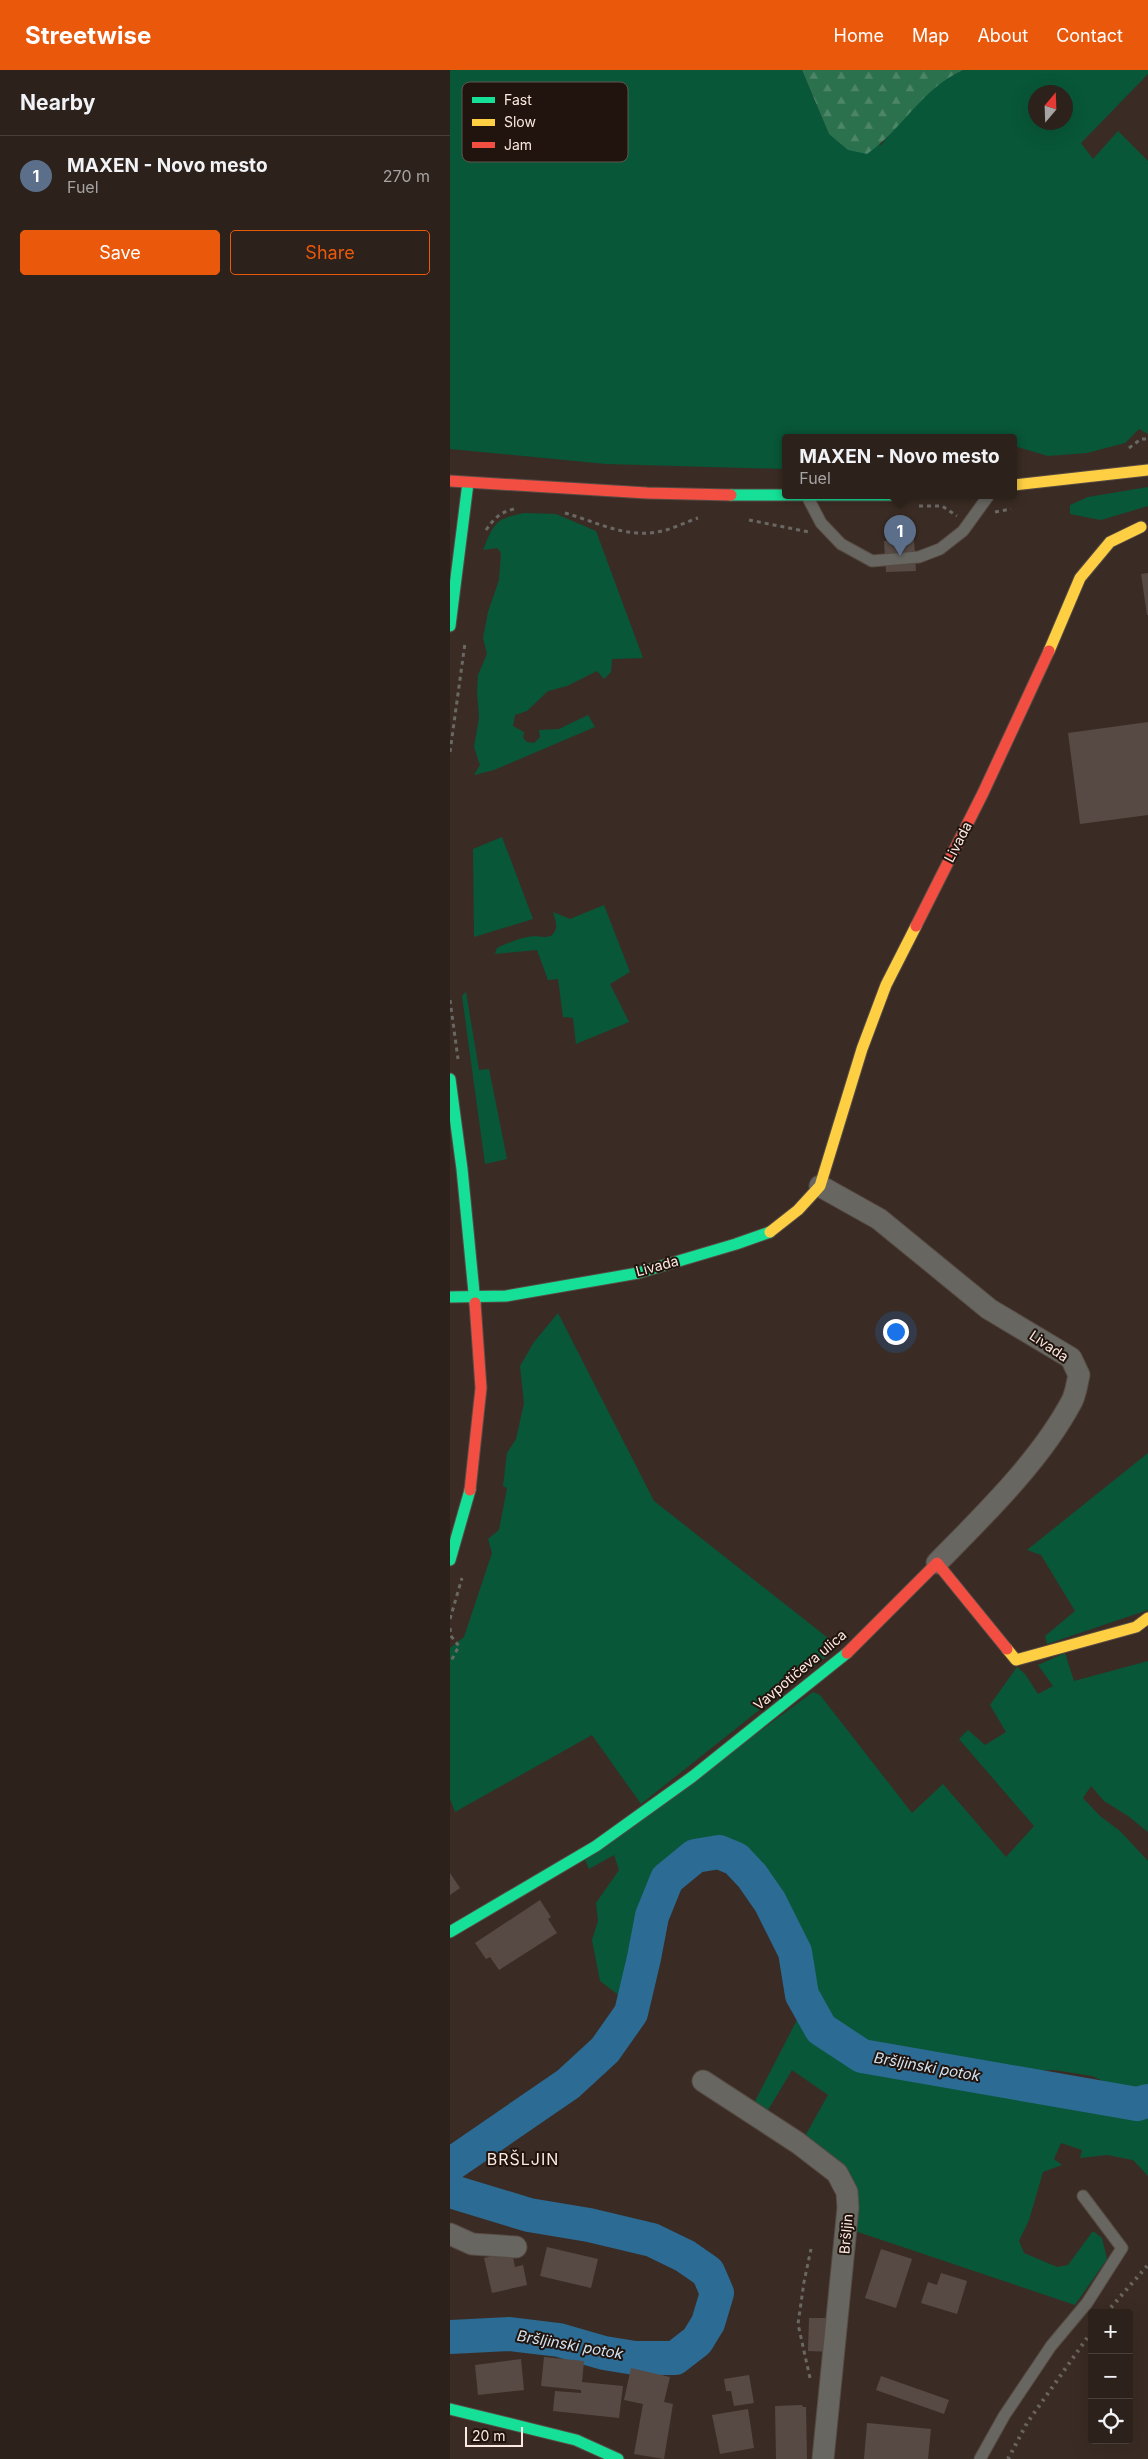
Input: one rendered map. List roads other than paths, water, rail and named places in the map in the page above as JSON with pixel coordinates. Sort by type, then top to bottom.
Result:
[{"type":"street","points":[[1017,485],[1145,471]]},
{"type":"street","points":[[450,481],[647,493],[782,496]]},
{"type":"street","points":[[450,626],[468,483]]},
{"type":"street","name":"Livada","points":[[450,1297],[506,1296],[638,1272],[736,1244],[769,1232],[798,1210],[820,1186],[862,1050],[886,985],[983,793],[1057,634],[1080,578],[1110,542],[1141,527]]},
{"type":"street","points":[[450,1079],[462,1169],[479,1342],[480,1388],[471,1487],[450,1560]]},
{"type":"street","name":"Livada","points":[[820,1186],[879,1219],[989,1309],[1071,1358],[1079,1375],[1072,1400],[1044,1443],[991,1508],[937,1563]]},
{"type":"street","points":[[937,1563],[1016,1660],[1136,1627],[1148,1618]]},
{"type":"street","name":"Vavpotičeva ulica","points":[[450,1932],[596,1846],[692,1777],[845,1656],[937,1563]]},
{"type":"street","name":"Bršljin","points":[[703,2081],[798,2143],[837,2173],[847,2192],[848,2217],[823,2459]]},
{"type":"street","points":[[450,2234],[472,2244],[516,2247]]},
{"type":"street","points":[[450,2409],[576,2440],[618,2459]]},
{"type":"lane","points":[[1145,471],[1148,460]]},
{"type":"lane","points":[[808,499],[820,523],[841,544],[872,561],[920,558],[940,549],[963,531],[986,499]]},
{"type":"lane","points":[[980,2459],[1009,2408],[1051,2346],[1087,2303],[1122,2248],[1083,2196]]},
{"type":"waterway","name":"Bršljinski potok","points":[[450,2165],[568,2084],[605,2050],[631,2013],[652,1916],[667,1879],[695,1856],[719,1852],[736,1859],[752,1876],[770,1902],[795,1952],[802,1995],[821,2029],[862,2056],[1137,2104],[1148,2101]]},
{"type":"waterway","name":"Bršljinski potok","points":[[450,2191],[529,2215],[589,2225],[652,2240],[685,2256],[708,2272],[717,2293],[708,2323],[697,2341],[675,2358],[635,2358],[604,2353],[559,2340],[510,2334],[450,2337]]},
{"type":"railway","points":[[1110,2309],[1148,2265]]},
{"type":"railway","points":[[1008,2459],[1027,2423],[1088,2337]]},
{"type":"place","name":"MAXEN - Novo mesto","points":[[900,556]]},
{"type":"district","name":"BRŠLJIN","points":[[523,2159]]}]
